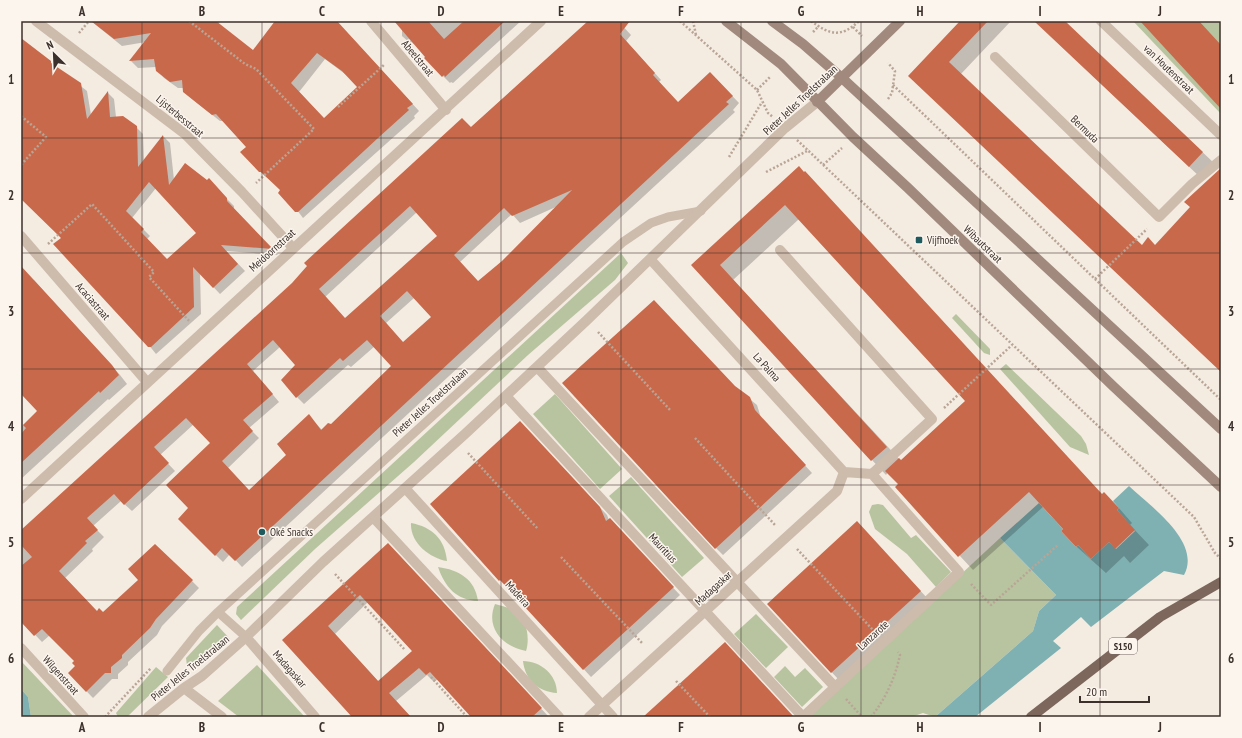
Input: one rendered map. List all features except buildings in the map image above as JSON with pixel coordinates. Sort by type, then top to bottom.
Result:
[{"type":"main road","name":"Wibautstraat","points":[[726,21],[782,64],[817,102],[1114,387],[1221,487]]},
{"type":"main road","points":[[772,21],[803,44],[842,78],[1221,429]]},
{"type":"main road","name":"Pieter Jelles Troelstralaan","points":[[817,102],[900,21]]},
{"type":"main road","name":"S150","points":[[1031,717],[1160,617],[1221,582]]},
{"type":"street","name":"Lijsterbesstraat","points":[[36,21],[185,134],[244,194],[293,248]]},
{"type":"street","name":"Abeelstraat","points":[[371,21],[446,110]]},
{"type":"street","name":"Meidoornstraat","points":[[21,499],[146,382],[446,110],[541,21]]},
{"type":"street","name":"van Houtenstraat","points":[[1101,21],[1221,135]]},
{"type":"street","name":"Bermuda","points":[[995,57],[1159,217]]},
{"type":"street","name":"Pieter Jelles Troelstralaan","points":[[148,717],[184,688],[202,676],[246,637],[324,562],[506,396],[651,260],[785,128],[817,102]]},
{"type":"street","points":[[1159,217],[1192,184],[1221,160]]},
{"type":"street","name":"Acaciastraat","points":[[21,236],[146,382]]},
{"type":"street","points":[[780,250],[932,419],[872,474]]},
{"type":"street","name":"La Palma","points":[[651,260],[844,472]]},
{"type":"street","points":[[537,367],[835,687]]},
{"type":"street","name":"Mauritius","points":[[506,396],[803,717]]},
{"type":"street","points":[[844,472],[872,474],[960,572]]},
{"type":"street","name":"Madagaskar","points":[[589,717],[837,491],[844,472]]},
{"type":"street","name":"Madeira","points":[[405,488],[613,717]]},
{"type":"street","points":[[373,517],[559,717]]},
{"type":"street","name":"Lanzarote","points":[[803,717],[960,572]]},
{"type":"street","name":"Madagaskar","points":[[246,637],[315,717]]},
{"type":"street","name":"Wilgenstraat","points":[[21,648],[84,717]]},
{"type":"street","points":[[184,688],[222,717]]},
{"type":"lane","name":"Pieter Jelles Troelstralaan","points":[[246,637],[218,612],[623,242],[652,223],[668,217],[701,211]]},
{"type":"lane","points":[[167,671],[199,630],[218,612]]},
{"type":"path","points":[[189,21],[245,64],[256,69],[314,129],[244,194]]},
{"type":"path","points":[[680,21],[757,90],[768,113],[785,128]]},
{"type":"path","points":[[693,21],[696,35]]},
{"type":"path","points":[[811,21],[818,27],[838,34],[852,27],[859,21]]},
{"type":"path","points":[[852,27],[862,37]]},
{"type":"path","points":[[338,107],[397,52]]},
{"type":"path","points":[[888,63],[896,70]]},
{"type":"path","points":[[893,85],[1221,400]]},
{"type":"path","name":"Pieter Jelles Troelstralaan","points":[[728,161],[730,154],[762,101]]},
{"type":"path","points":[[21,116],[46,137],[21,165]]},
{"type":"path","points":[[809,150],[1194,517],[1215,553],[1221,559]]},
{"type":"path","points":[[37,254],[92,204],[154,272],[149,277],[200,333]]},
{"type":"path","points":[[1095,279],[1159,217]]},
{"type":"path","points":[[587,320],[671,411]]},
{"type":"path","points":[[932,419],[1012,345]]},
{"type":"path","points":[[695,438],[885,641],[900,655],[897,670],[884,701],[871,717]]},
{"type":"path","points":[[457,441],[538,529]]},
{"type":"path","points":[[960,572],[991,605],[1058,545]]},
{"type":"path","points":[[562,557],[655,657]]},
{"type":"path","points":[[324,562],[405,650]]},
{"type":"path","points":[[105,717],[157,662],[167,671]]},
{"type":"path","points":[[431,677],[467,717]]},
{"type":"path","points":[[676,681],[710,717]]},
{"type":"path","points":[[835,687],[862,717]]},
{"type":"green space","points":[[1133,21],[1221,21],[1221,114]]},
{"type":"green space","points":[[621,253],[628,263],[615,280],[528,355],[414,462],[315,549],[241,620],[236,614],[237,607]]},
{"type":"green space","points":[[956,314],[990,349],[990,355],[984,353],[952,318]]},
{"type":"green space","points":[[1006,364],[1081,436],[1086,444],[1089,455],[1070,447],[1000,369]]},
{"type":"green space","points":[[555,394],[622,469],[600,489],[533,414]]},
{"type":"green space","points":[[631,477],[704,558],[682,577],[609,496]]},
{"type":"green space","points":[[872,505],[883,505],[911,538],[916,535],[951,572],[936,587],[907,554],[875,529],[869,512]]},
{"type":"green space","points":[[411,523],[425,528],[436,535],[446,553],[447,561],[434,557],[417,543]]},
{"type":"green space","points":[[1000,538],[1056,595],[1039,611],[1033,631],[935,717],[923,713],[911,717],[807,717]]},
{"type":"green space","points":[[438,567],[453,570],[470,581],[478,601],[463,598],[452,591],[444,581]]},
{"type":"green space","points":[[495,604],[512,609],[520,615],[528,635],[526,651],[518,649],[503,641],[498,635],[492,621]]},
{"type":"green space","points":[[756,614],[788,647],[766,668],[734,634]]},
{"type":"green space","points":[[217,625],[230,639],[187,666],[186,658]]},
{"type":"green space","points":[[21,661],[74,717],[31,717],[28,697],[21,689]]},
{"type":"green space","points":[[523,661],[536,663],[547,670],[554,680],[557,693],[544,690],[534,684],[524,668]]},
{"type":"green space","points":[[257,665],[304,716],[303,717],[239,717],[218,701]]},
{"type":"green space","points":[[785,666],[795,677],[805,668],[823,687],[802,707],[774,677]]},
{"type":"green space","points":[[156,667],[168,677],[127,717],[118,717],[116,713]]},
{"type":"water","points":[[1129,486],[1160,514],[1180,538],[1186,550],[1188,563],[1184,575],[1164,571],[1091,627],[1081,617],[1053,641],[1061,648],[975,717],[935,717],[1033,631],[1039,611],[1056,595],[1000,538],[1039,503],[1063,529],[1061,531],[1076,547],[1078,545],[1091,559],[1109,542],[1116,549],[1135,531],[1117,510],[1119,508],[1113,501]]},
{"type":"water","points":[[21,689],[28,697],[31,717],[21,717]]},
{"type":"place","name":"Vijfhoek","points":[[919,240]]},
{"type":"place","name":"Oké Snacks","points":[[262,532]]}]
